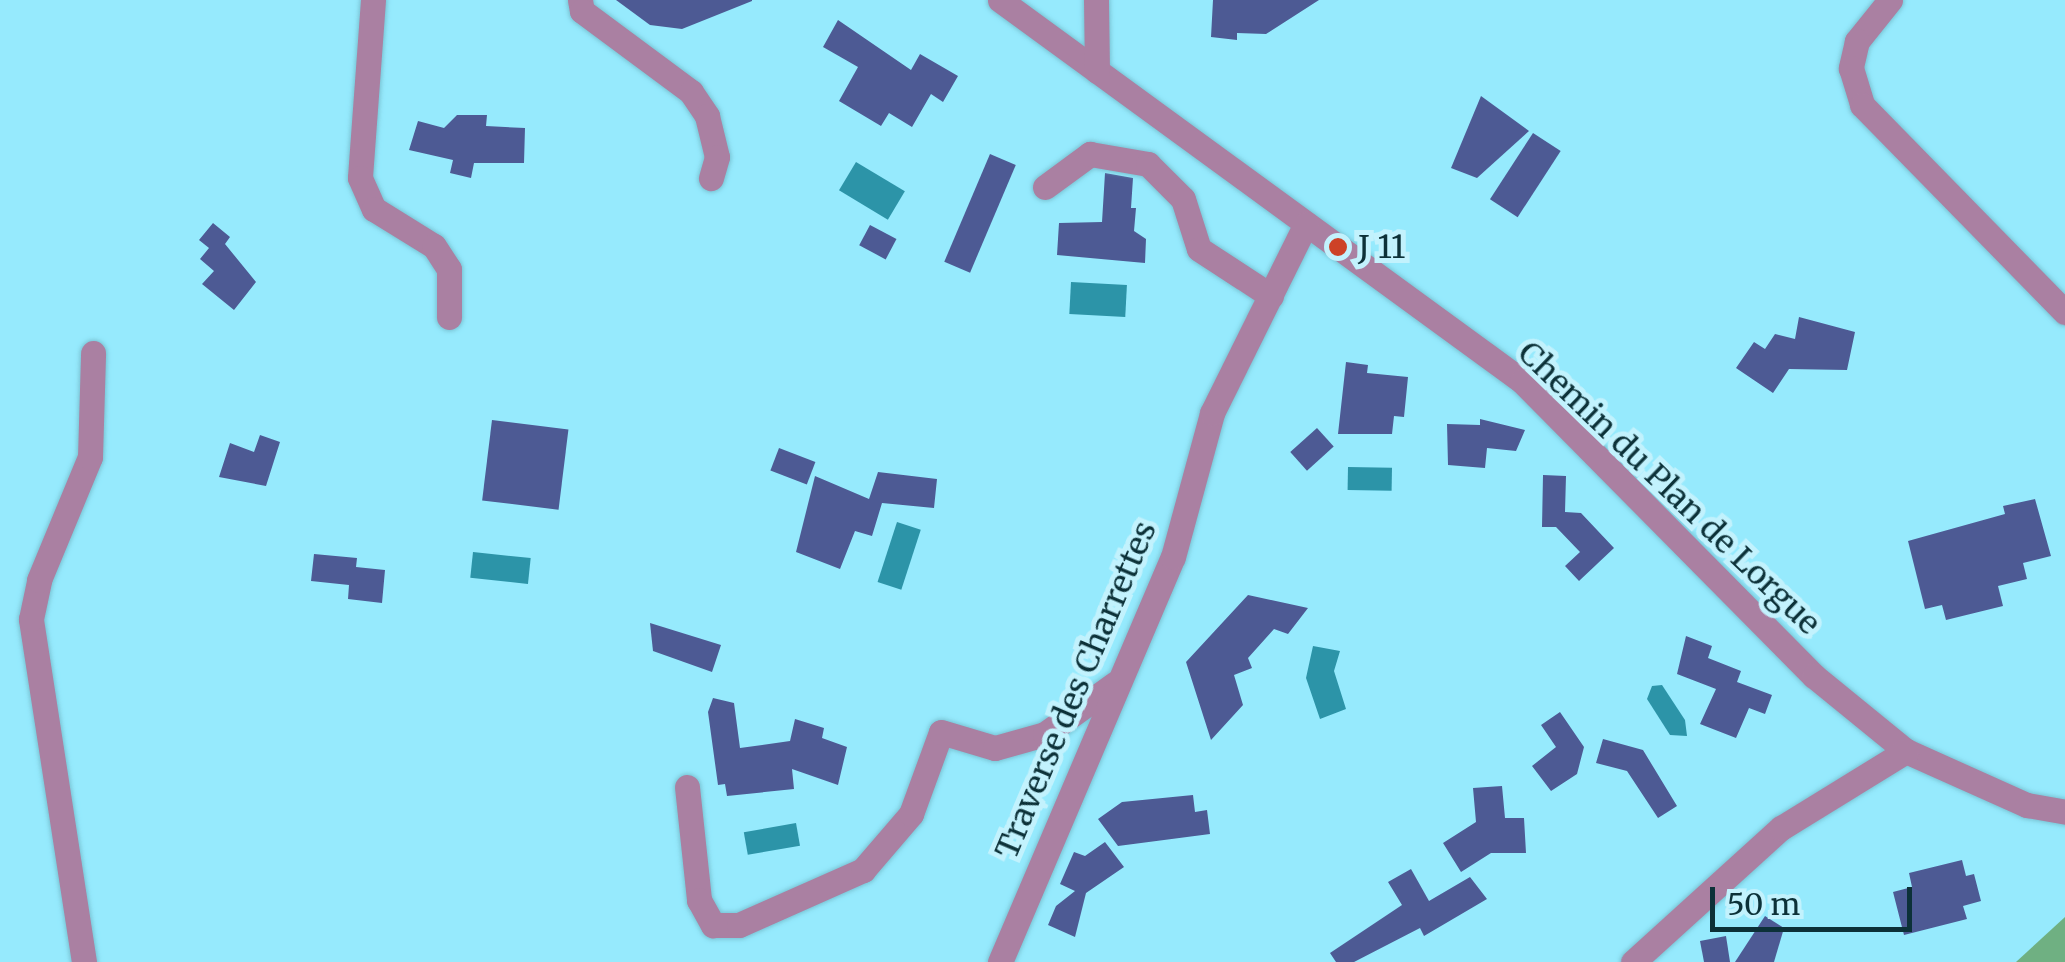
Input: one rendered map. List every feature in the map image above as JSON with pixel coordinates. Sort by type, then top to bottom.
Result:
[{"type":"street","points":[[373,0],[360,178],[374,209],[434,246],[449,269],[450,317]]},
{"type":"street","points":[[580,0],[582,11],[691,92],[714,143],[711,178]]},
{"type":"street","name":"Chemin du Plan de Lorgue","points":[[1000,0],[1522,381],[1814,676],[1906,751],[2028,805],[2065,812]]},
{"type":"street","points":[[1096,0],[1097,71]]},
{"type":"street","points":[[1890,0],[1857,41],[1851,68],[1862,105],[2065,312]]},
{"type":"street","points":[[1045,187],[1090,154],[1148,164],[1183,199],[1200,249],[1270,296]]},
{"type":"street","name":"Traverse des Charrettes","points":[[1000,962],[1173,557],[1212,413],[1306,224]]},
{"type":"street","points":[[84,962],[32,619],[39,580],[90,457],[94,354]]},
{"type":"street","points":[[687,787],[699,900],[713,925],[738,925],[864,870],[911,814],[942,732],[995,748],[1028,738],[1118,682]]},
{"type":"street","points":[[1633,962],[1781,828],[1906,751]]},
{"type":"green space","points":[[2065,917],[2065,962],[2016,962]]},
{"type":"water","points":[[856,162],[905,191],[888,220],[839,190]]},
{"type":"water","points":[[1071,282],[1127,285],[1125,317],[1069,314]]},
{"type":"water","points":[[1348,467],[1392,468],[1392,491],[1348,490]]},
{"type":"water","points":[[897,522],[921,530],[901,590],[878,582]]},
{"type":"water","points":[[473,552],[531,558],[528,584],[470,578]]},
{"type":"water","points":[[1313,646],[1340,651],[1334,671],[1346,709],[1320,719],[1306,678]]},
{"type":"water","points":[[1662,685],[1685,720],[1687,736],[1670,735],[1647,699],[1652,686]]},
{"type":"water","points":[[796,823],[800,846],[748,855],[744,832]]},
{"type":"building","points":[[616,0],[752,1],[682,29],[650,25]]},
{"type":"building","points":[[1213,0],[1319,0],[1266,34],[1237,33],[1237,40],[1211,37]]},
{"type":"building","points":[[838,20],[911,70],[920,54],[958,76],[943,102],[931,94],[912,127],[889,113],[881,126],[839,101],[858,67],[823,47]]},
{"type":"building","points":[[1481,96],[1529,131],[1477,178],[1451,168]]},
{"type":"building","points":[[457,115],[487,115],[486,126],[525,128],[524,163],[474,163],[471,178],[450,173],[453,160],[409,150],[418,121],[444,128]]},
{"type":"building","points":[[1533,133],[1561,151],[1518,217],[1490,199]]},
{"type":"building","points":[[990,154],[1016,165],[970,273],[944,262]]},
{"type":"building","points":[[1105,173],[1133,178],[1134,231],[1146,239],[1145,263],[1057,255],[1059,223],[1102,222]]},
{"type":"building","points":[[213,223],[230,237],[225,244],[256,282],[234,310],[202,284],[214,271],[200,259],[209,248],[199,240]]},
{"type":"building","points":[[870,225],[896,239],[886,259],[859,245]]},
{"type":"building","points":[[1799,317],[1855,332],[1847,370],[1789,369],[1773,393],[1736,368],[1754,342],[1765,349],[1775,334],[1795,339]]},
{"type":"building","points":[[1346,362],[1368,365],[1367,373],[1408,377],[1404,417],[1394,416],[1392,434],[1338,434]]},
{"type":"building","points":[[1480,419],[1525,430],[1516,451],[1487,448],[1485,468],[1448,465],[1447,424],[1480,425]]},
{"type":"building","points":[[492,420],[568,429],[559,510],[482,500]]},
{"type":"building","points":[[1317,428],[1334,447],[1307,471],[1290,452]]},
{"type":"building","points":[[260,435],[280,442],[266,486],[219,477],[230,443],[254,452]]},
{"type":"building","points":[[779,448],[815,462],[807,484],[770,470]]},
{"type":"building","points":[[878,472],[937,479],[934,508],[882,503],[872,536],[855,531],[840,569],[796,552],[815,476],[869,499]]},
{"type":"building","points":[[1543,475],[1566,476],[1565,512],[1581,513],[1614,548],[1579,581],[1565,566],[1580,552],[1556,527],[1542,527]]},
{"type":"building","points":[[2035,499],[2051,556],[2023,563],[2027,579],[1998,586],[2003,606],[1946,620],[1942,605],[1925,609],[1908,541],[2005,514],[2003,506]]},
{"type":"building","points":[[314,554],[357,558],[356,567],[385,570],[382,603],[348,599],[349,585],[311,581]]},
{"type":"building","points":[[1248,595],[1308,608],[1288,634],[1274,629],[1248,658],[1252,668],[1234,675],[1243,705],[1211,740],[1186,662]]},
{"type":"building","points":[[650,623],[721,645],[712,672],[653,651]]},
{"type":"building","points":[[1686,636],[1712,646],[1708,658],[1741,671],[1737,682],[1772,695],[1765,714],[1749,708],[1736,738],[1700,724],[1716,689],[1677,674]]},
{"type":"building","points":[[713,698],[734,703],[740,748],[790,741],[795,719],[824,728],[822,738],[847,747],[838,785],[792,769],[794,789],[727,796],[725,784],[718,785],[708,712]]},
{"type":"building","points":[[1560,712],[1584,747],[1577,774],[1551,791],[1532,766],[1556,747],[1541,725]]},
{"type":"building","points":[[1603,739],[1643,750],[1677,806],[1658,818],[1627,771],[1596,763]]},
{"type":"building","points":[[1502,786],[1505,818],[1524,818],[1526,853],[1491,853],[1461,872],[1443,843],[1476,822],[1473,788]]},
{"type":"building","points":[[1193,795],[1195,812],[1207,810],[1210,834],[1118,846],[1098,819],[1122,802]]},
{"type":"building","points":[[1105,842],[1124,867],[1086,893],[1075,937],[1048,925],[1056,906],[1075,891],[1060,884],[1074,852],[1085,856]]},
{"type":"building","points":[[1962,860],[1966,876],[1974,874],[1981,901],[1963,906],[1967,919],[1904,935],[1893,892],[1912,887],[1909,873]]},
{"type":"building","points":[[1411,869],[1429,901],[1470,877],[1487,899],[1424,936],[1420,928],[1354,962],[1336,962],[1330,953],[1402,905],[1388,882]]},
{"type":"building","points":[[1765,916],[1784,928],[1774,962],[1735,962]]},
{"type":"building","points":[[1726,936],[1730,962],[1704,962],[1700,941]]},
{"type":"place","name":"J 11","points":[[1338,247]]}]
